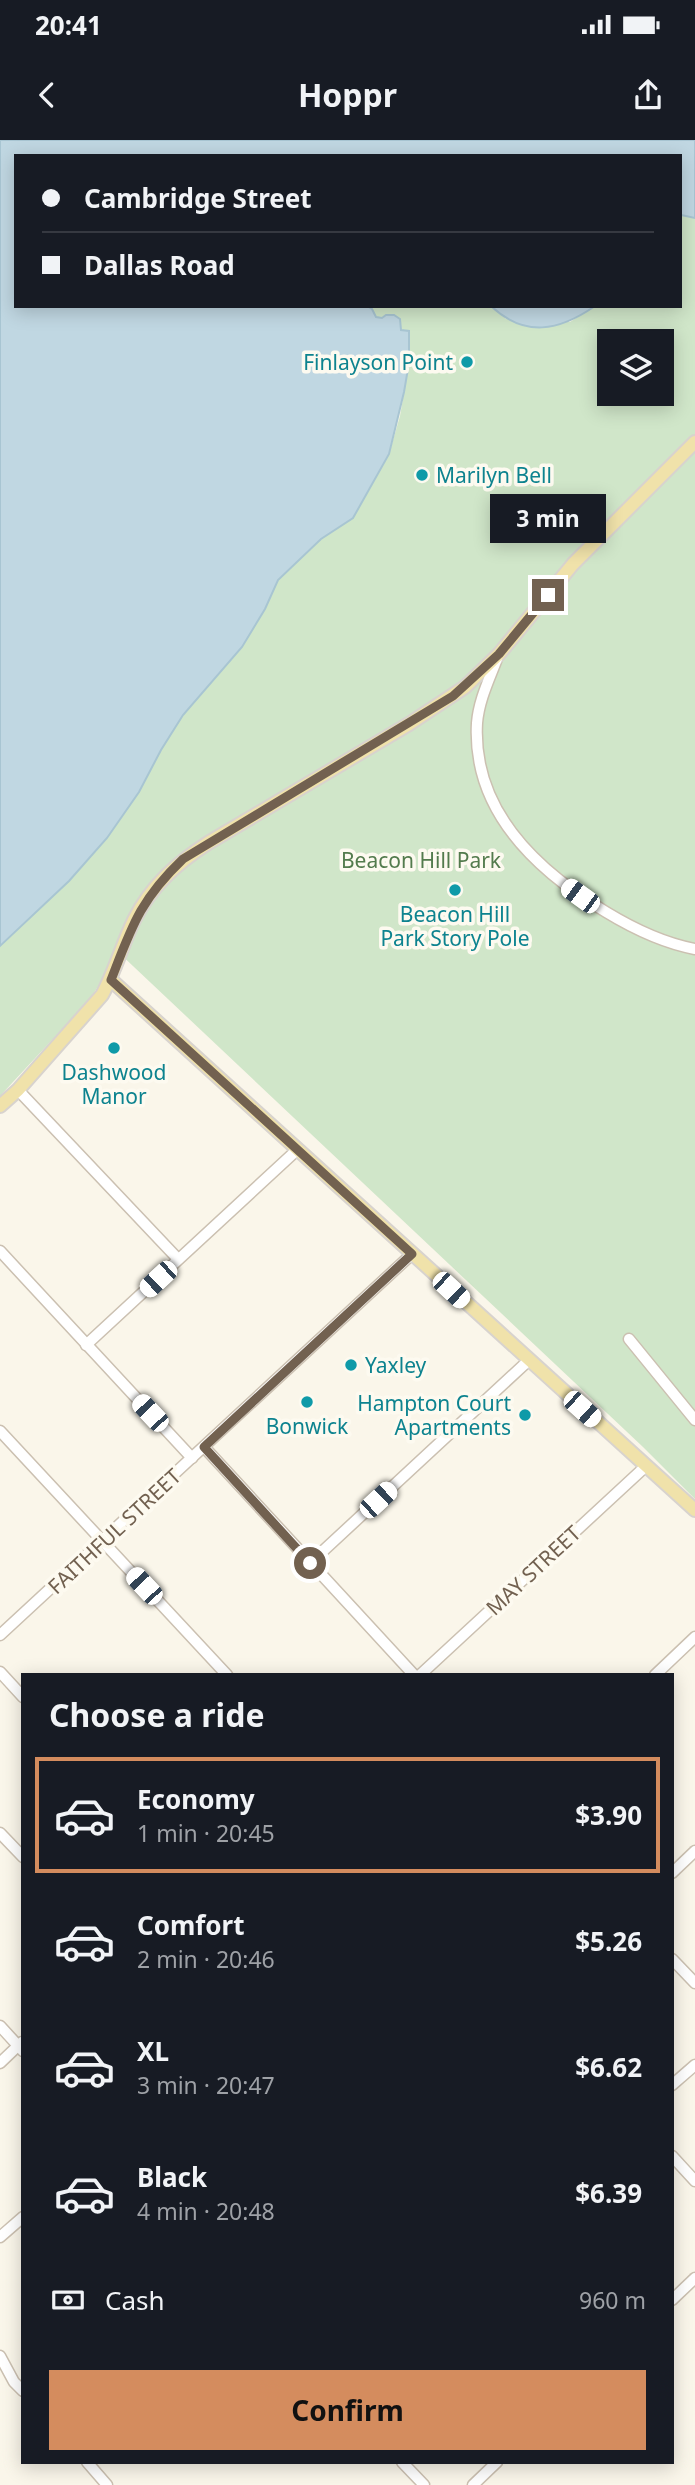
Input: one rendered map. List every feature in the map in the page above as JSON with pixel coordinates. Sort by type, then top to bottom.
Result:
[{"type":"main road","points":[[0,1106],[18,1090],[95,1004],[111,980],[133,922],[146,900],[160,881],[183,859],[441,704],[473,680],[499,654],[573,564],[695,442]]},
{"type":"main road","points":[[111,980],[695,1510]]},
{"type":"street","points":[[499,654],[481,700],[477,734],[485,782],[505,824],[536,862],[580,896],[631,926],[695,950]]},
{"type":"street","points":[[18,1090],[178,1259]]},
{"type":"street","points":[[86,1345],[298,1149]]},
{"type":"street","points":[[0,1251],[192,1458]]},
{"type":"street","name":"FAITHFUL STREET","points":[[0,1634],[103,1542],[412,1254]]},
{"type":"street","points":[[629,1339],[695,1420]]},
{"type":"street","points":[[310,1563],[528,1361]]},
{"type":"street","points":[[0,1431],[225,1673]]},
{"type":"street","points":[[204,1447],[412,1673]]},
{"type":"street","name":"MAY STREET","points":[[422,1673],[646,1466]]},
{"type":"street","points":[[657,1673],[695,1637]]},
{"type":"street","points":[[0,1672],[21,1695]]},
{"type":"street","points":[[0,1833],[21,1855]]},
{"type":"street","points":[[674,1871],[695,1852]]},
{"type":"street","points":[[674,1961],[695,1983]]},
{"type":"street","points":[[0,2026],[21,2046],[0,2063]]},
{"type":"street","points":[[674,2083],[695,2065]]},
{"type":"street","points":[[674,2158],[695,2181]]},
{"type":"street","points":[[0,2237],[21,2219]]},
{"type":"street","points":[[674,2298],[695,2278]]},
{"type":"street","points":[[0,2356],[21,2390]]},
{"type":"street","points":[[89,2464],[107,2485]]},
{"type":"street","points":[[404,2464],[424,2485]]},
{"type":"street","points":[[473,2485],[496,2464]]},
{"type":"green space","name":"Beacon Hill Park","points":[[682,215],[695,218],[695,1499],[116,950],[106,974],[90,999],[0,1096],[0,946],[69,881],[107,838],[139,792],[183,715],[242,647],[265,609],[278,580],[321,539],[353,518],[389,454],[400,416],[409,363],[399,323],[376,317],[369,308],[493,308],[506,319],[570,322],[592,308],[682,308]]},
{"type":"water","points":[[0,140],[695,140],[695,218],[682,215],[682,154],[14,154],[14,308],[370,308],[376,317],[394,315],[400,319],[401,330],[409,331],[409,363],[389,454],[353,518],[321,539],[278,580],[265,609],[242,647],[183,715],[139,792],[107,838],[69,881],[0,946]]},
{"type":"water","points":[[494,308],[592,308],[568,321],[542,327],[529,327],[504,316]]},
{"type":"place","name":"Finlayson Point","points":[[467,362]]},
{"type":"place","name":"Marilyn Bell","points":[[422,475]]},
{"type":"place","name":"Beacon Hill Park Story Pole","points":[[455,890]]},
{"type":"place","name":"Dashwood Manor","points":[[114,1048]]},
{"type":"place","name":"Yaxley","points":[[351,1365]]},
{"type":"place","name":"Bonwick","points":[[307,1402]]},
{"type":"place","name":"Hampton Court Apartments","points":[[525,1415]]},
{"type":"route","points":[[310,1563],[204,1447],[412,1254],[111,980],[133,922],[146,900],[160,881],[183,859],[453,696],[499,654],[548,595]]}]
